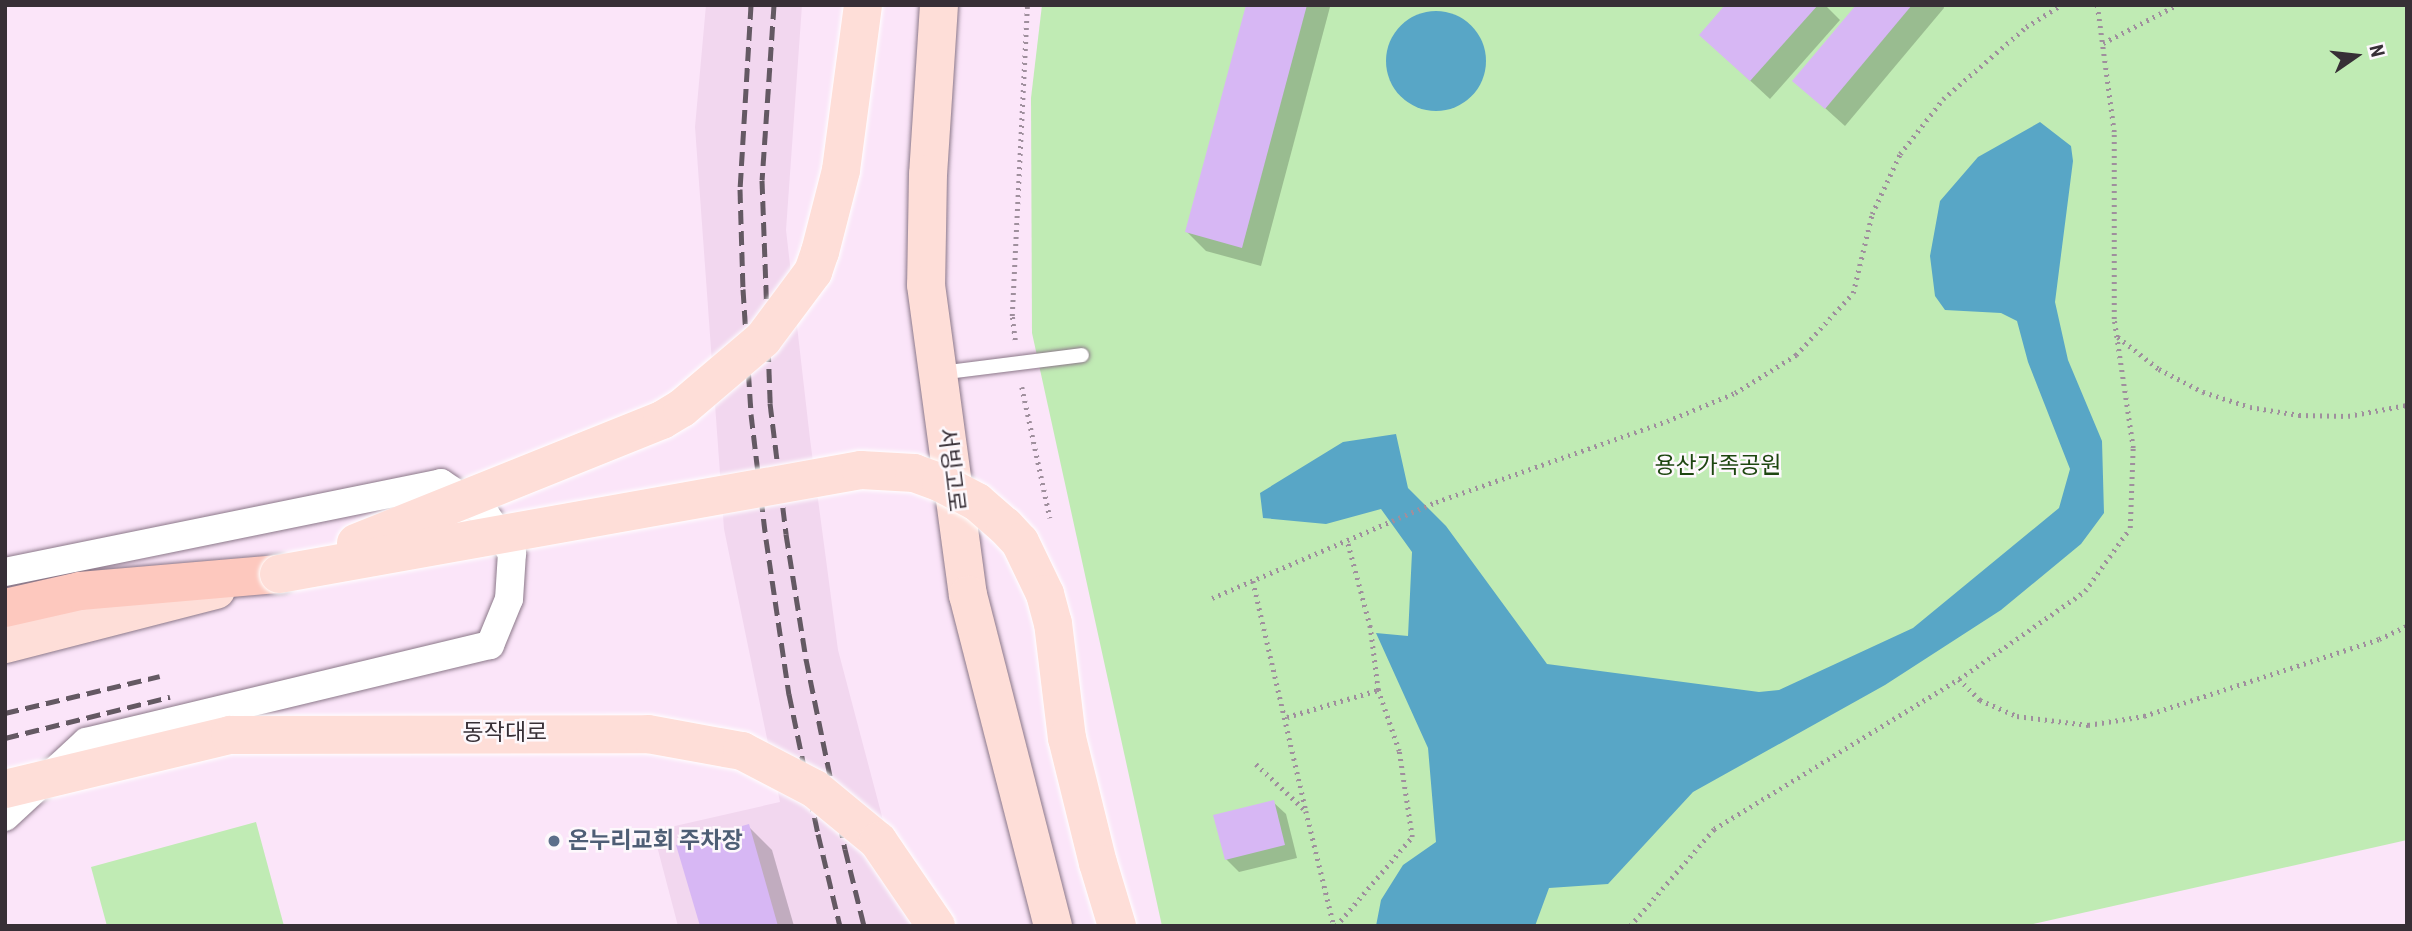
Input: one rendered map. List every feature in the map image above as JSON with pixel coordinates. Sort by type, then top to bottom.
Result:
[{"type":"highway","points":[[5,608],[80,591],[279,574]]},
{"type":"main road","points":[[279,574],[662,421],[754,349],[796,297],[813,272],[820,252],[841,170],[863,5]]},
{"type":"main road","name":"서빙고로","points":[[939,5],[928,174],[926,285],[968,595],[1053,926]]},
{"type":"main road","points":[[5,644],[279,574],[861,470],[914,472],[977,502],[1020,542],[1048,602],[1068,738],[1098,863],[1118,926]]},
{"type":"main road","name":"동작대로","points":[[5,789],[230,735],[648,734],[742,751],[815,789],[878,841],[936,926]]},
{"type":"street","points":[[5,572],[441,483],[484,512],[512,553],[509,599],[490,645],[86,742],[5,817]]},
{"type":"lane","points":[[939,374],[1082,355]]},
{"type":"path","points":[[1018,364],[1012,316],[1027,5]]},
{"type":"path","points":[[1213,598],[1436,502],[1667,421],[1735,393],[1796,355],[1853,293],[1872,214],[1900,155],[1943,100],[2026,27],[2061,5]]},
{"type":"path","points":[[1630,926],[1714,829],[1959,679],[2085,591],[2130,528],[2133,448],[2114,319],[2114,132],[2097,5]]},
{"type":"path","points":[[2103,43],[2177,5]]},
{"type":"path","points":[[2114,319],[2119,340],[2159,369],[2203,392],[2250,407],[2299,415],[2348,416],[2407,405]]},
{"type":"path","points":[[1335,926],[1412,837],[1399,751],[1378,690],[1370,627],[1347,541]]},
{"type":"path","points":[[1253,581],[1335,926]]},
{"type":"path","points":[[1959,679],[1980,701],[2017,716],[2088,725],[2144,716],[2379,639],[2407,626]]},
{"type":"path","points":[[1287,717],[1378,690]]},
{"type":"path","points":[[1256,764],[1306,811]]},
{"type":"shaded area","points":[[706,5],[802,5],[786,230],[810,439],[838,650],[911,926],[678,926],[653,831],[780,802],[724,529],[695,127]]},
{"type":"green space","name":"용산가족공원","points":[[1042,5],[2407,5],[2407,840],[2024,926],[1162,926],[1032,333],[1031,98]]},
{"type":"green space","points":[[256,822],[284,926],[107,926],[91,867]]},
{"type":"water","points":[[1436,11],[1464,19],[1478,33],[1486,61],[1478,89],[1464,103],[1436,111],[1408,103],[1394,89],[1386,61],[1394,33],[1408,19]]},
{"type":"water","points":[[2040,122],[2071,146],[2073,161],[2055,302],[2068,360],[2102,441],[2104,513],[2081,544],[2001,610],[1885,685],[1693,792],[1608,884],[1549,888],[1535,926],[1376,926],[1381,900],[1403,865],[1436,842],[1428,748],[1376,633],[1408,636],[1412,552],[1381,509],[1326,524],[1263,518],[1260,493],[1343,442],[1396,434],[1408,488],[1446,526],[1547,664],[1759,692],[1779,690],[1913,628],[2059,508],[2070,469],[2028,362],[2017,321],[2001,313],[1945,310],[1935,296],[1930,256],[1940,201],[1978,157]]},
{"type":"building","points":[[1246,5],[1307,5],[1242,248],[1185,232]]},
{"type":"building","points":[[1725,5],[1818,5],[1750,81],[1699,35]]},
{"type":"building","points":[[1856,5],[1912,5],[1825,109],[1792,81]]},
{"type":"building","points":[[1274,800],[1285,845],[1225,860],[1213,815]]},
{"type":"building","points":[[749,824],[778,926],[700,926],[676,845]]},
{"type":"railway","points":[[751,5],[740,189],[751,414],[789,694],[840,926]]},
{"type":"railway","points":[[774,5],[762,180],[770,403],[786,534],[806,659],[845,849],[864,926]]},
{"type":"railway","points":[[5,713],[160,676]]},
{"type":"railway","points":[[5,738],[170,697]]},
{"type":"place","name":"온누리교회 주차장","points":[[554,841]]}]
